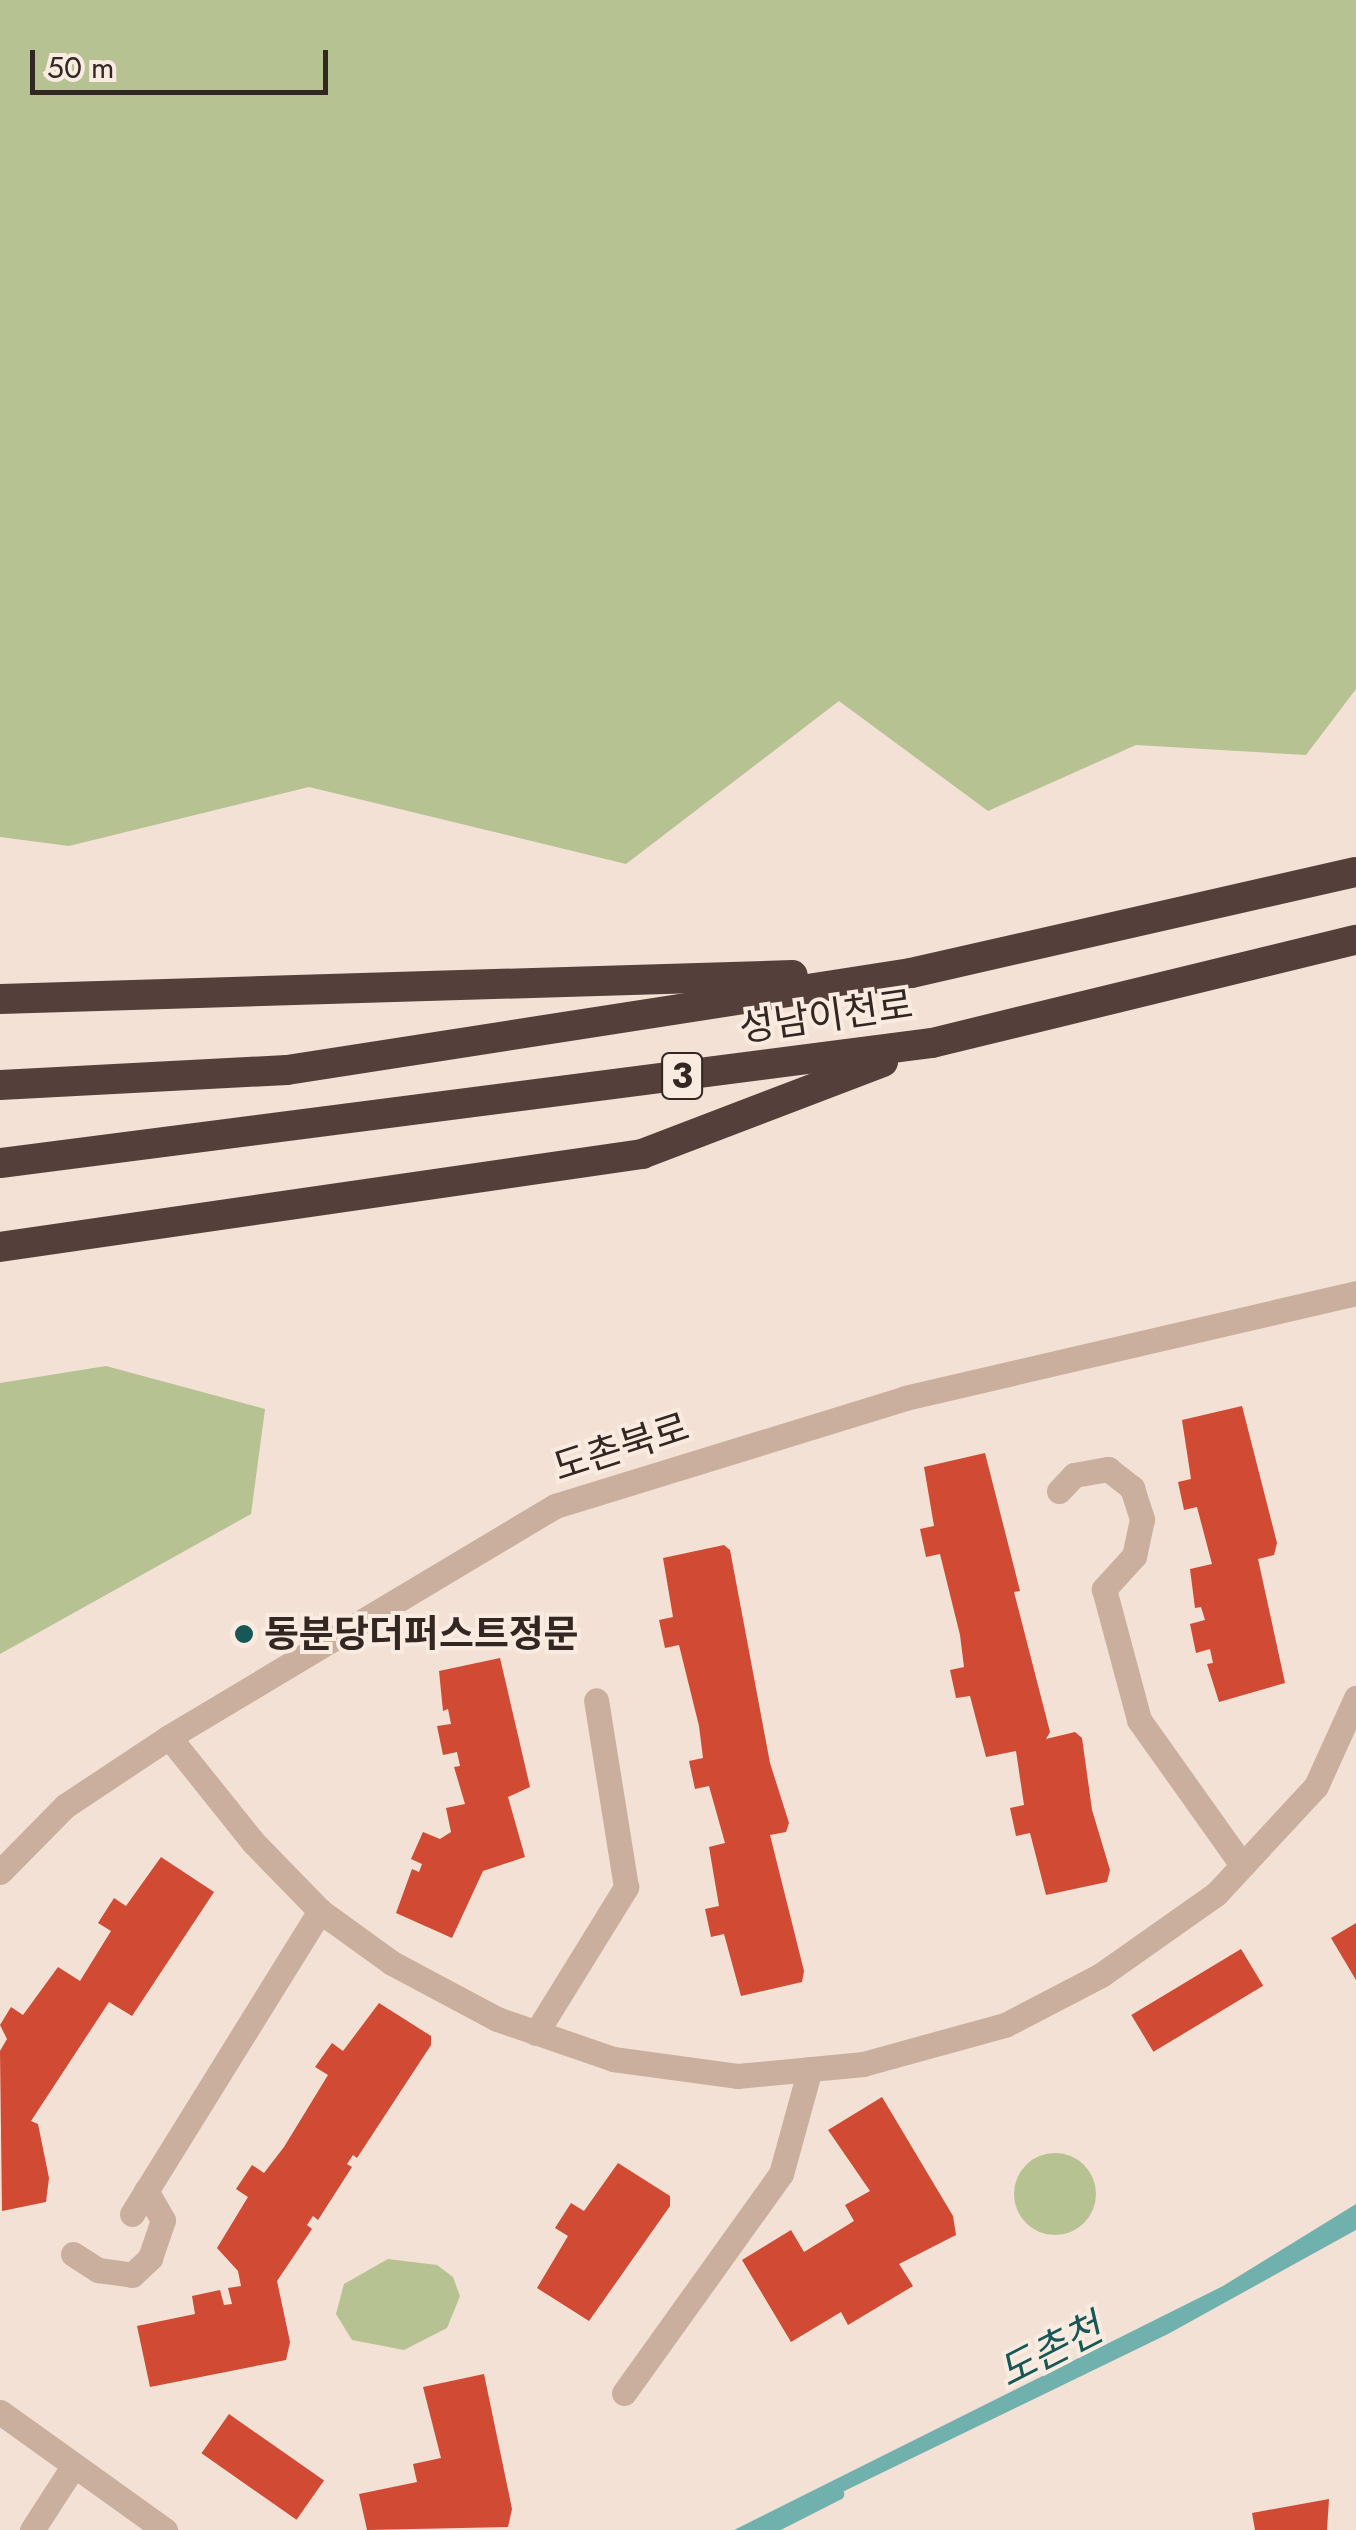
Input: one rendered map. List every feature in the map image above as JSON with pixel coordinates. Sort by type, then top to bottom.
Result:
[{"type":"highway","name":"성남이천로","points":[[0,1084],[287,1070],[911,973],[1356,872]]},
{"type":"highway","name":"성남이천로","points":[[0,1163],[932,1043],[1356,940]]},
{"type":"highway","points":[[0,999],[911,973]]},
{"type":"highway","points":[[0,1246],[642,1154],[932,1043]]},
{"type":"street","name":"도촌북로","points":[[0,1872],[65,1806],[169,1737],[265,1674],[554,1506],[906,1398],[1356,1293]]},
{"type":"street","points":[[1059,1491],[1074,1475],[1108,1470],[1132,1488],[1142,1519],[1134,1556],[1104,1589],[1139,1720],[1242,1866]]},
{"type":"street","points":[[169,1737],[253,1842],[320,1911],[392,1962],[536,2033],[612,2059],[719,2074],[863,2064],[1005,2025],[1101,1975],[1216,1894],[1316,1786],[1356,1698]]},
{"type":"street","points":[[536,2033],[626,1887],[596,1700]]},
{"type":"street","points":[[132,2214],[320,1911]]},
{"type":"street","points":[[624,2393],[781,2174],[810,2069]]},
{"type":"street","points":[[73,2254],[98,2270],[132,2276],[150,2258],[163,2220],[146,2191]]},
{"type":"street","points":[[0,2412],[164,2530]]},
{"type":"street","points":[[32,2530],[74,2466]]},
{"type":"green space","points":[[0,0],[1356,0],[1356,689],[1306,755],[1136,745],[988,811],[839,701],[626,864],[309,787],[69,846],[0,837]]},
{"type":"green space","points":[[106,1366],[265,1409],[251,1514],[0,1654],[0,1383]]},
{"type":"green space","points":[[1047,2153],[1063,2153],[1089,2171],[1096,2194],[1093,2210],[1084,2223],[1063,2235],[1047,2235],[1021,2217],[1014,2202],[1014,2186],[1032,2160]]},
{"type":"green space","points":[[388,2259],[437,2265],[453,2277],[460,2296],[447,2328],[404,2350],[352,2340],[336,2314],[344,2284]]},
{"type":"water","points":[[1356,2204],[1356,2230],[1168,2334],[764,2530],[734,2530],[1223,2286]]},
{"type":"building","points":[[1242,1406],[1277,1543],[1274,1555],[1258,1559],[1285,1683],[1219,1702],[1207,1664],[1213,1663],[1210,1649],[1196,1653],[1190,1624],[1205,1620],[1201,1607],[1195,1608],[1190,1569],[1212,1564],[1197,1507],[1184,1510],[1178,1482],[1191,1479],[1182,1420]]},
{"type":"building","points":[[985,1453],[1020,1591],[1014,1592],[1050,1732],[1046,1739],[1075,1732],[1082,1738],[1092,1810],[1110,1870],[1107,1882],[1046,1895],[1030,1833],[1016,1836],[1010,1808],[1024,1805],[1016,1751],[986,1757],[970,1696],[956,1698],[950,1670],[964,1667],[960,1635],[940,1554],[926,1557],[920,1529],[934,1526],[924,1467]]},
{"type":"building","points":[[724,1545],[730,1550],[770,1763],[789,1823],[786,1832],[770,1835],[804,1971],[802,1982],[741,1996],[724,1934],[711,1937],[705,1909],[719,1906],[709,1847],[725,1843],[709,1786],[695,1789],[689,1761],[703,1758],[699,1726],[679,1645],[665,1648],[659,1620],[673,1617],[663,1558]]},
{"type":"building","points":[[500,1658],[530,1787],[508,1797],[525,1857],[483,1871],[452,1938],[396,1913],[412,1869],[419,1872],[422,1864],[411,1859],[423,1832],[440,1839],[451,1832],[446,1808],[465,1804],[454,1767],[460,1766],[457,1752],[443,1755],[437,1726],[451,1724],[448,1709],[443,1711],[439,1671]]},
{"type":"building","points":[[161,1857],[214,1892],[132,2016],[109,2002],[31,2121],[38,2124],[49,2178],[46,2202],[2,2211],[0,2051],[7,2039],[0,2025],[11,2007],[23,2015],[58,1967],[80,1981],[111,1931],[98,1923],[114,1898],[126,1906]]},
{"type":"building","points":[[1356,1923],[1356,1980],[1331,1938]]},
{"type":"building","points":[[1241,1949],[1263,1986],[1153,2052],[1131,2015]]},
{"type":"building","points":[[379,2003],[431,2036],[431,2045],[357,2158],[353,2155],[347,2164],[352,2167],[318,2220],[313,2216],[307,2225],[312,2229],[277,2281],[290,2342],[286,2360],[150,2387],[137,2326],[195,2314],[192,2296],[220,2290],[224,2305],[232,2304],[228,2288],[241,2286],[238,2271],[217,2248],[248,2197],[236,2189],[252,2165],[264,2173],[284,2147],[328,2075],[315,2067],[332,2043],[343,2051]]},
{"type":"building","points":[[882,2097],[953,2216],[956,2235],[899,2264],[913,2286],[848,2325],[841,2312],[791,2342],[742,2260],[791,2230],[804,2252],[854,2221],[845,2205],[870,2191],[828,2130]]},
{"type":"building","points":[[618,2163],[670,2196],[670,2206],[589,2321],[537,2288],[568,2236],[555,2228],[571,2203],[584,2211]]},
{"type":"building","points":[[484,2374],[512,2509],[508,2527],[367,2530],[359,2494],[417,2482],[413,2464],[441,2458],[423,2387]]},
{"type":"building","points":[[229,2414],[324,2481],[296,2520],[201,2453]]},
{"type":"building","points":[[1329,2499],[1327,2530],[1255,2530],[1252,2513]]},
{"type":"waterway","name":"도촌천","points":[[767,2530],[838,2494]]},
{"type":"place","name":"동분당더퍼스트정문","points":[[244,1634]]}]
